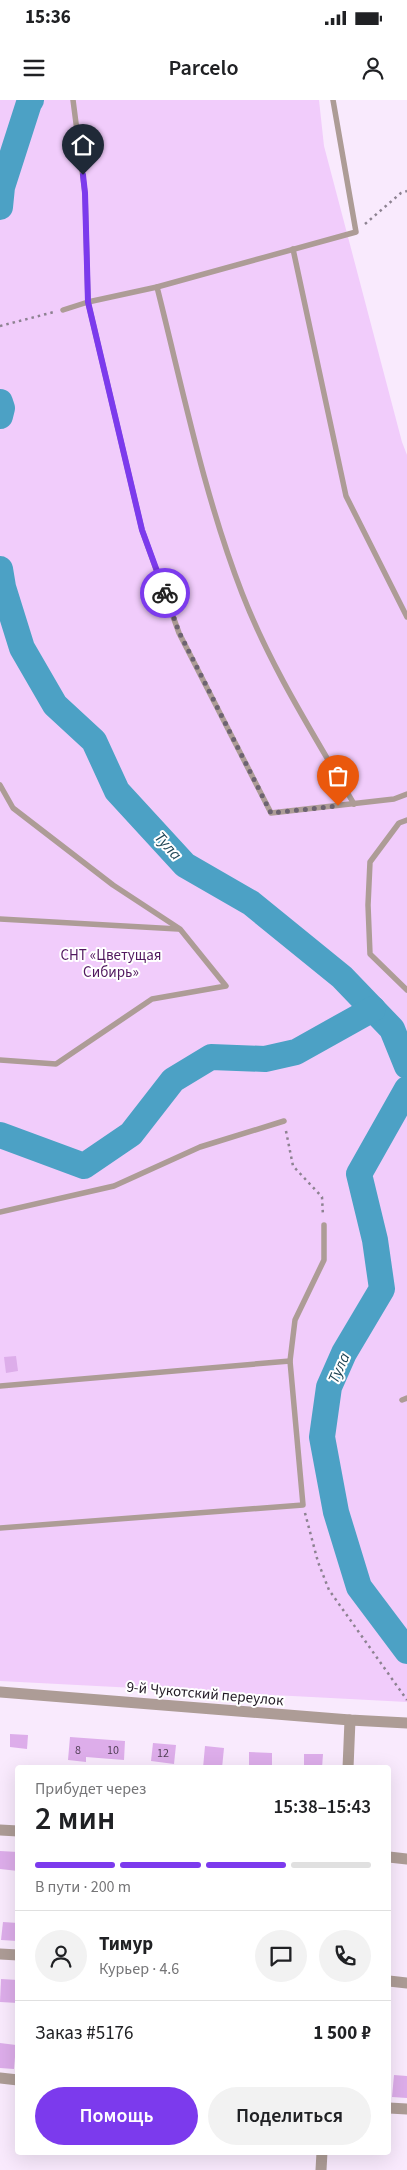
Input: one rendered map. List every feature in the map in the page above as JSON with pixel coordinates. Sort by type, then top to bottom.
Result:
[{"type":"street","name":"9-й Чукотский переулок","points":[[0,1692],[407,1723]]},
{"type":"street","points":[[348,1765],[350,1720]]},
{"type":"street","points":[[0,1830],[15,1831]]},
{"type":"street","points":[[391,1857],[407,1858]]},
{"type":"street","points":[[0,1954],[15,1955]]},
{"type":"street","points":[[391,1981],[407,1983]]},
{"type":"street","points":[[0,2078],[15,2080]]},
{"type":"street","points":[[391,2108],[407,2109]]},
{"type":"street","points":[[321,2170],[322,2155]]},
{"type":"lane","points":[[73,100],[85,193],[88,302],[142,530],[179,632],[271,813],[394,799],[407,794]]},
{"type":"lane","points":[[63,310],[88,302],[157,287],[356,232],[333,100]]},
{"type":"lane","points":[[293,249],[346,496],[407,617]]},
{"type":"lane","points":[[157,287],[208,492],[243,594],[287,690],[354,804]]},
{"type":"lane","points":[[0,785],[13,808],[113,885],[180,929],[226,986],[152,999],[56,1064],[0,1060]]},
{"type":"lane","points":[[407,820],[399,823],[370,862],[368,905],[370,954],[407,990]]},
{"type":"lane","points":[[0,920],[180,929]]},
{"type":"lane","points":[[0,1212],[114,1186],[200,1147],[284,1121]]},
{"type":"lane","points":[[0,1528],[303,1505],[290,1361],[294,1320],[324,1260],[324,1225]]},
{"type":"lane","points":[[0,1386],[290,1361]]},
{"type":"path","points":[[356,232],[401,193],[407,191]]},
{"type":"path","points":[[0,326],[63,310]]},
{"type":"path","points":[[284,1121],[293,1166],[322,1197],[324,1225]]},
{"type":"path","points":[[303,1505],[318,1562],[329,1590],[407,1700]]},
{"type":"green space","name":"СНТ «Цветущая Сибирь»","points":[[0,100],[319,100],[324,146],[407,455],[407,1702],[0,1681]]},
{"type":"building","points":[[16,1356],[18,1371],[6,1373],[4,1357]]},
{"type":"building","points":[[10,1734],[28,1735],[27,1749],[10,1747]]},
{"type":"building","points":[[70,1737],[125,1741],[124,1760],[86,1757],[86,1762],[68,1760]]},
{"type":"building","points":[[153,1743],[176,1745],[174,1764],[151,1761]]},
{"type":"building","points":[[205,1746],[224,1748],[222,1765],[203,1765]]},
{"type":"building","points":[[249,1752],[272,1753],[272,1765],[249,1765]]},
{"type":"building","points":[[304,1754],[323,1754],[322,1765],[304,1765]]},
{"type":"building","points":[[0,1851],[15,1852],[15,1871],[0,1869]]},
{"type":"building","points":[[3,1922],[15,1923],[15,1941],[1,1940]]},
{"type":"building","points":[[1,1979],[15,1980],[15,2003],[0,2002]]},
{"type":"building","points":[[0,2043],[15,2045],[14,2069],[0,2068]]},
{"type":"building","points":[[394,2075],[407,2076],[407,2098],[392,2097]]},
{"type":"waterway","name":"Тула","points":[[0,207],[2,187],[31,100]]},
{"type":"waterway","name":"Тула","points":[[0,402],[2,408],[0,416]]},
{"type":"waterway","name":"Тула","points":[[0,569],[3,587],[22,648],[55,705],[94,741],[117,791],[185,865],[251,903],[342,977],[392,1029],[407,1066]]},
{"type":"waterway","points":[[0,1135],[84,1166],[131,1134],[173,1080],[211,1057],[265,1059],[296,1052],[373,1009]]},
{"type":"waterway","name":"Тула","points":[[407,1089],[359,1174],[375,1240],[382,1289],[344,1353],[329,1387],[322,1437],[336,1512],[359,1587],[407,1651]]},
{"type":"way so far","points":[[165,593],[179,632],[271,813],[338,806]]},
{"type":"route","points":[[83,175],[88,302],[142,530],[165,593]]}]
